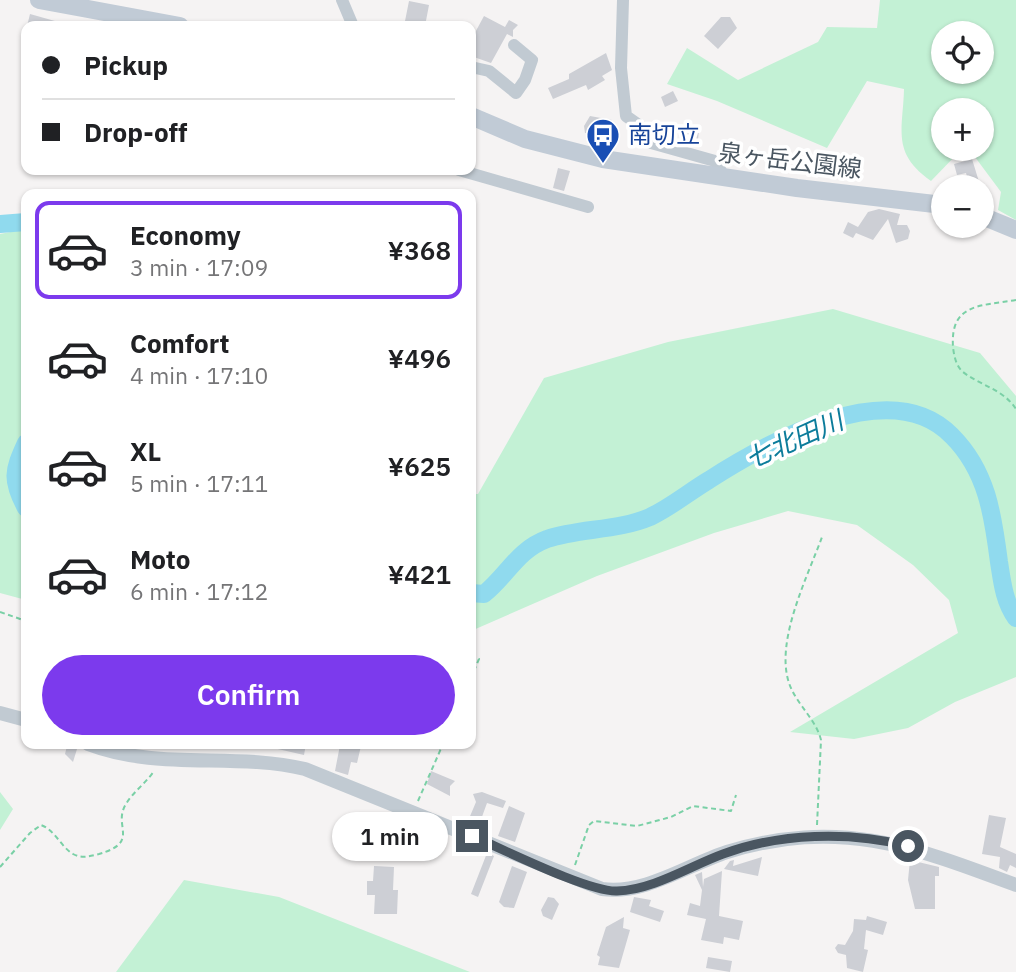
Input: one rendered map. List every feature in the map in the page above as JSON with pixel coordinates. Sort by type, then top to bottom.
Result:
[{"type":"main road","points":[[39,0],[153,21]]},
{"type":"main road","name":"泉ヶ岳公園線","points":[[476,118],[525,139],[581,154],[725,178],[931,204]]},
{"type":"main road","points":[[994,221],[1016,230]]},
{"type":"street","points":[[342,0],[351,21]]},
{"type":"street","points":[[624,0],[621,68],[626,116],[643,128],[651,143],[715,161],[725,178]]},
{"type":"street","points":[[476,68],[489,71],[516,93],[532,60],[514,45]]},
{"type":"street","points":[[476,175],[588,207]]},
{"type":"street","points":[[0,712],[21,718]]},
{"type":"street","points":[[104,749],[134,758],[160,761],[284,764],[332,779],[602,889],[630,889],[752,845],[816,837],[884,840],[1016,885]]},
{"type":"path","points":[[1016,300],[964,312],[954,323],[952,335],[954,357],[961,371],[1008,397],[1016,409]]},
{"type":"path","points":[[816,837],[821,740],[789,682],[784,654],[822,537]]},
{"type":"path","points":[[0,612],[21,619]]},
{"type":"path","points":[[413,812],[441,749]]},
{"type":"path","points":[[0,867],[30,833],[41,825],[74,854],[85,858],[120,844],[125,835],[122,812],[126,803],[160,761]]},
{"type":"path","points":[[571,878],[589,824],[594,821],[637,827],[671,817],[693,806],[731,811],[736,795]]},
{"type":"green space","points":[[880,0],[1016,0],[1016,220],[998,210],[1001,192],[994,183],[994,175],[988,175],[978,161],[994,161],[994,98],[931,98],[931,161],[950,161],[937,175],[931,175],[931,181],[910,161],[902,140],[904,89],[867,81],[827,148],[717,101],[667,84],[687,48],[738,80],[818,42],[827,27],[877,28]]},
{"type":"green space","points":[[21,230],[21,599],[0,593],[0,234]]},
{"type":"green space","points":[[833,309],[980,353],[1016,396],[1016,677],[955,702],[908,728],[854,739],[790,732],[958,633],[949,600],[913,565],[857,525],[788,511],[714,533],[597,576],[476,629],[476,494],[544,378],[668,342]]},
{"type":"green space","points":[[0,792],[13,809],[0,830]]},
{"type":"green space","points":[[184,880],[279,897],[470,972],[116,972]]},
{"type":"building","points":[[409,1],[429,5],[426,21],[405,21]]},
{"type":"building","points":[[30,14],[55,21],[28,21]]},
{"type":"building","points":[[484,16],[505,27],[509,20],[518,25],[513,30],[513,37],[507,34],[491,63],[476,58],[476,31]]},
{"type":"building","points":[[721,17],[730,17],[737,28],[718,49],[704,36]]},
{"type":"building","points":[[606,53],[612,70],[602,76],[605,80],[588,90],[586,85],[553,99],[548,88],[569,79],[569,74]]},
{"type":"building","points":[[673,91],[678,101],[665,107],[661,97]]},
{"type":"building","points":[[590,116],[612,120],[610,133],[605,136],[585,133],[584,126]]},
{"type":"building","points":[[683,127],[699,130],[698,140],[681,137]]},
{"type":"building","points":[[973,161],[977,175],[957,175],[954,164]]},
{"type":"building","points":[[558,168],[570,171],[564,191],[553,188]]},
{"type":"building","points":[[879,209],[900,214],[897,225],[907,225],[910,231],[908,239],[896,243],[888,219],[873,240],[856,233],[853,238],[843,233],[848,222],[858,227],[868,212]]},
{"type":"building","points":[[66,749],[77,749],[73,762],[65,754]]},
{"type":"building","points":[[278,749],[305,749],[304,755]]},
{"type":"building","points":[[339,749],[360,749],[357,763],[351,762],[348,775],[335,771]]},
{"type":"building","points":[[431,771],[455,781],[450,786],[450,796],[427,784]]},
{"type":"building","points":[[482,792],[506,801],[503,808],[487,803],[479,825],[468,821],[476,802],[473,794]]},
{"type":"building","points":[[509,806],[525,813],[515,842],[498,836]]},
{"type":"building","points":[[989,815],[1006,818],[1000,847],[1016,854],[1016,868],[1010,865],[1007,872],[999,868],[1000,857],[982,854]]},
{"type":"building","points":[[487,853],[494,856],[478,897],[471,894]]},
{"type":"building","points":[[762,857],[758,876],[724,869],[730,861],[734,860],[733,866]]},
{"type":"building","points":[[910,860],[939,867],[939,876],[935,876],[935,909],[915,909],[908,880]]},
{"type":"building","points":[[374,866],[394,867],[393,890],[398,890],[397,914],[374,914],[375,895],[367,895],[367,881],[373,881]]},
{"type":"building","points":[[512,866],[527,872],[514,908],[504,907],[499,902]]},
{"type":"building","points":[[722,871],[719,916],[743,921],[739,940],[724,937],[723,944],[701,940],[706,919],[687,915],[690,903],[700,906],[702,890],[695,875],[702,872],[703,887],[704,879]]},
{"type":"building","points":[[548,897],[554,898],[559,904],[552,920],[543,916],[541,910]]},
{"type":"building","points":[[634,897],[651,900],[649,906],[664,911],[660,922],[630,912]]},
{"type":"building","points":[[867,916],[887,922],[883,935],[866,930],[864,949],[868,950],[863,972],[847,968],[846,955],[838,953],[835,948],[838,944],[845,945],[853,931],[854,919],[866,920]]},
{"type":"building","points":[[624,917],[623,928],[630,930],[619,968],[598,965],[600,957],[597,955],[606,927]]},
{"type":"building","points":[[708,957],[732,961],[730,972],[706,968]]},
{"type":"waterway","name":"七北田川","points":[[0,224],[21,222]]},
{"type":"waterway","name":"七北田川","points":[[476,593],[484,594],[520,556],[547,539],[637,522],[665,509],[734,465],[795,433],[829,420],[864,412],[896,411],[926,418],[952,436],[973,464],[981,479],[991,511],[1004,591],[1016,618]]},
{"type":"waterway","name":"七北田川","points":[[21,454],[16,468],[16,483],[21,497]]},
{"type":"place","name":"南切立","points":[[603,165]]},
{"type":"route","points":[[472,836],[571,878],[615,891],[643,885],[724,853],[752,845],[838,837],[884,840],[908,846]]}]
